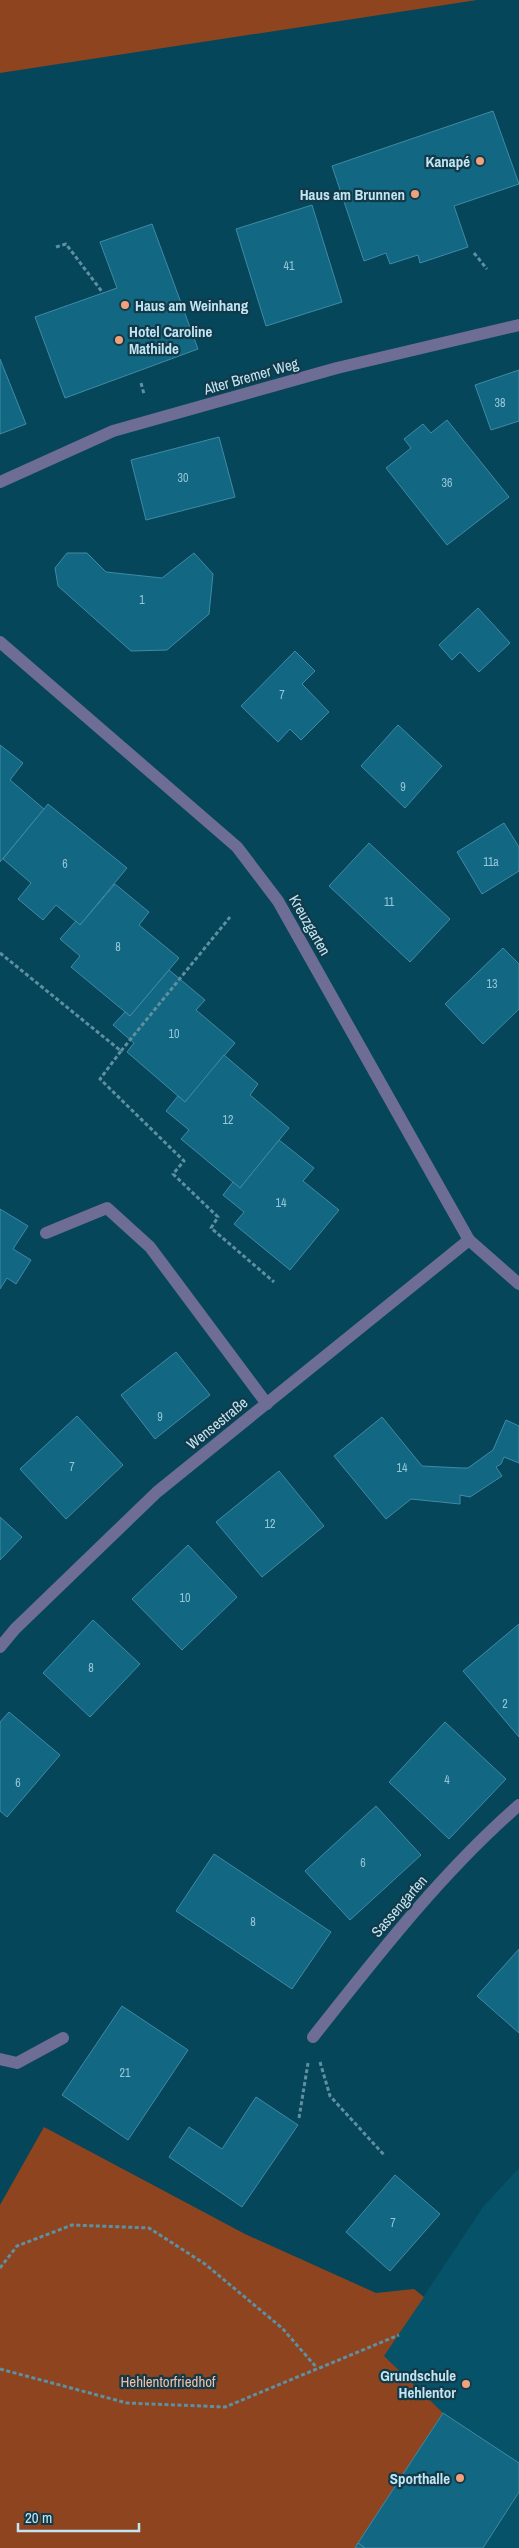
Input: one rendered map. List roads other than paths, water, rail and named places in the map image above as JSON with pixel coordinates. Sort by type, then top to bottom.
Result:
[{"type":"street","name":"Alter Bremer Weg","points":[[0,482],[113,431],[337,368],[519,325]]},
{"type":"street","name":"Kreuzgarten","points":[[0,642],[237,847],[278,901],[469,1240],[519,1284]]},
{"type":"street","points":[[46,1233],[107,1208],[150,1247],[267,1404]]},
{"type":"street","name":"Wensestraße","points":[[0,1647],[15,1629],[157,1492],[469,1240]]},
{"type":"street","name":"Sassengarten","points":[[313,2037],[396,1934],[487,1833],[519,1805]]},
{"type":"street","points":[[0,2059],[17,2063],[63,2038]]},
{"type":"place","name":"Kanapé","points":[[480,161]]},
{"type":"place","name":"Haus am Brunnen","points":[[415,194]]},
{"type":"place","name":"Haus am Weinhang","points":[[125,305]]},
{"type":"place","name":"Hotel Caroline Mathilde","points":[[119,340]]},
{"type":"place","name":"Grundschule Hehlentor","points":[[466,2384]]},
{"type":"place","name":"Sporthalle","points":[[460,2478]]},
{"type":"park label","name":"Hehlentorfriedhof","points":[[168,2381]]}]
